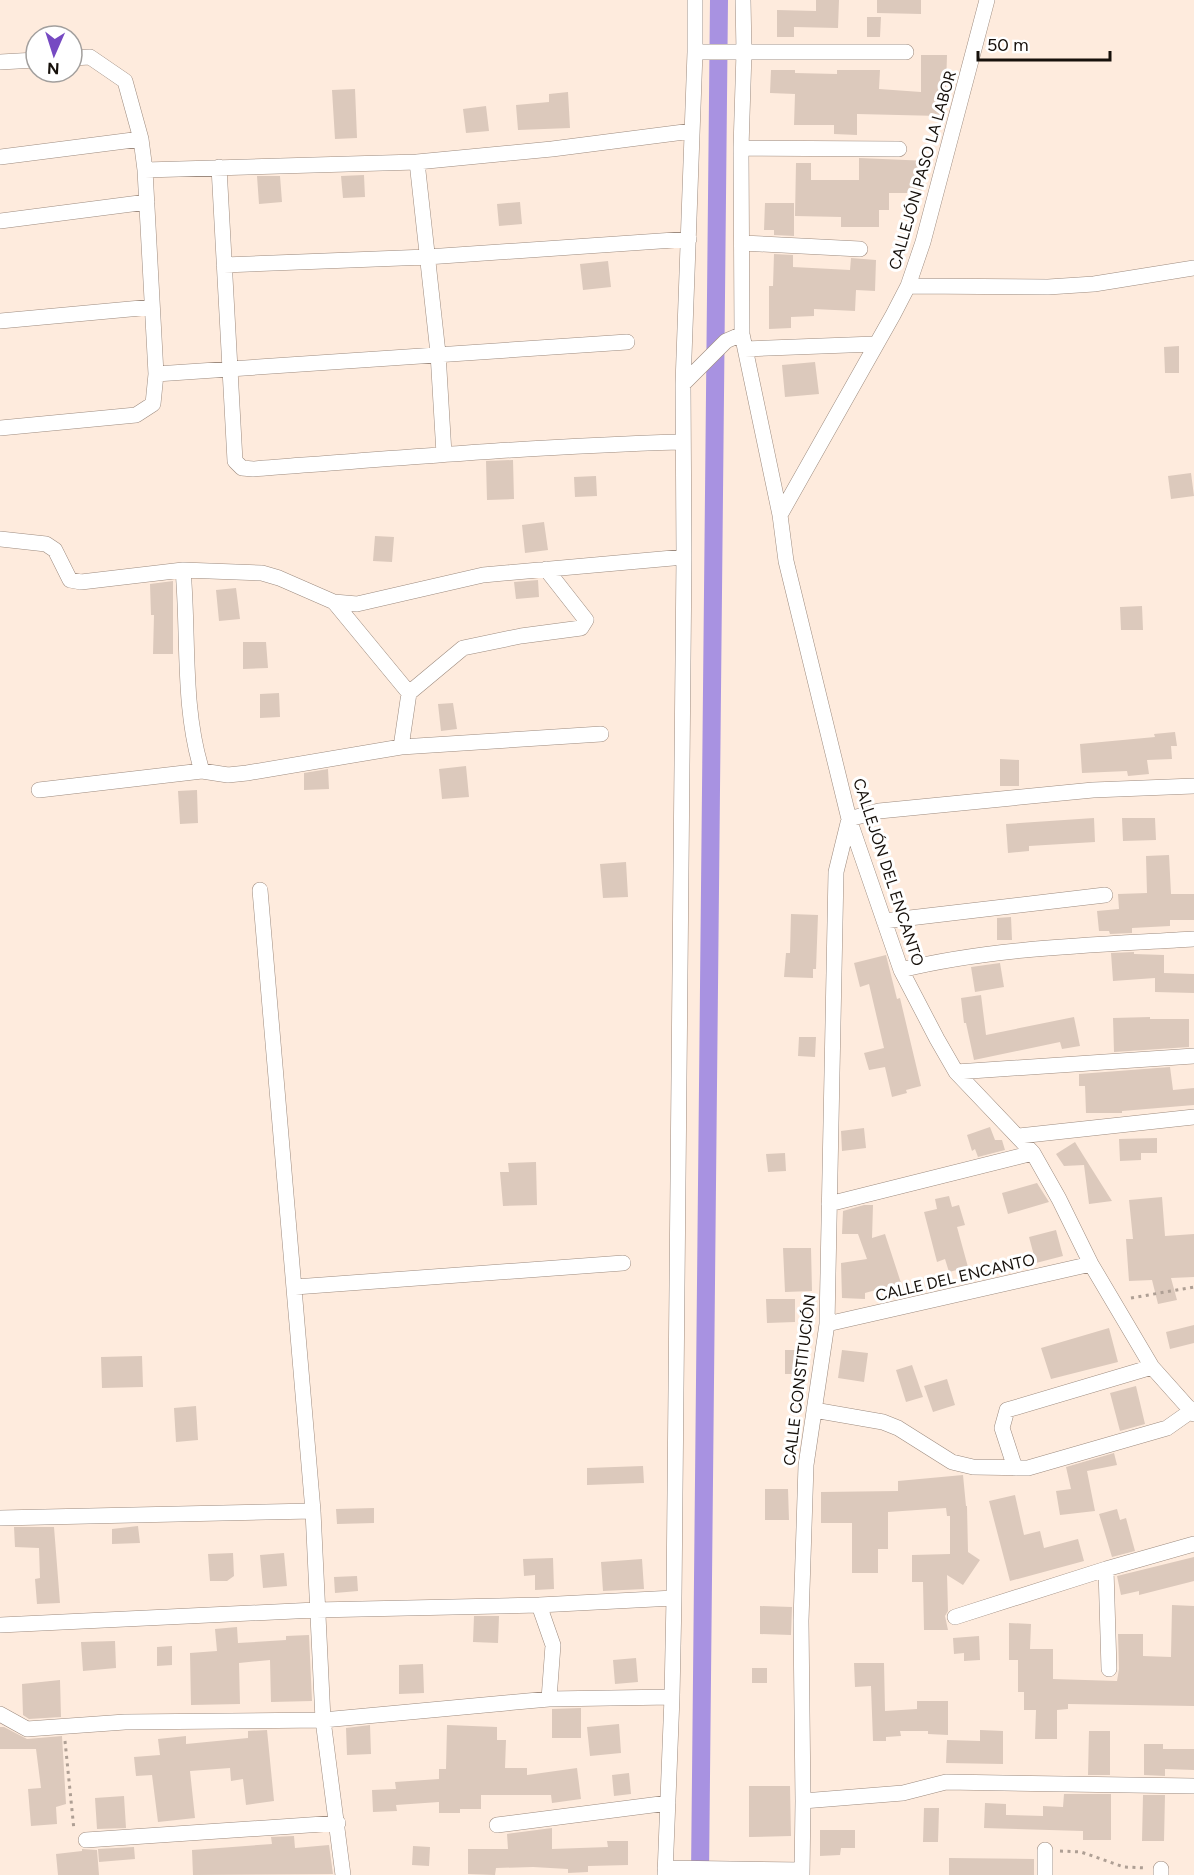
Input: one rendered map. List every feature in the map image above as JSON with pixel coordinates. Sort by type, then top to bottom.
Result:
[{"type":"street","points":[[695,0],[699,52],[692,131],[681,442],[684,557],[674,1598],[668,1803],[670,1870],[713,1867],[802,1872]]},
{"type":"street","name":"CALLEJÓN DEL ENCANTO","points":[[743,0],[737,52],[744,342],[780,515],[786,561],[849,819],[901,970],[956,1072],[1033,1153],[1091,1264],[1152,1366],[1193,1411]]},
{"type":"street","name":"CALLEJÓN PASO LA LABOR","points":[[780,515],[908,286],[923,242],[987,0]]},
{"type":"street","points":[[699,52],[906,52]]},
{"type":"street","points":[[0,428],[136,415],[153,404],[156,374],[145,170],[141,139],[125,81],[90,57],[84,57]]},
{"type":"street","points":[[0,62],[24,61]]},
{"type":"street","points":[[145,170],[417,162],[552,149],[692,131]]},
{"type":"street","points":[[0,157],[141,139]]},
{"type":"street","points":[[741,148],[899,149]]},
{"type":"street","points":[[417,162],[438,353],[444,454]]},
{"type":"street","points":[[219,167],[235,461],[242,468],[595,444],[681,442]]},
{"type":"street","points":[[0,221],[147,202]]},
{"type":"street","points":[[224,265],[428,257],[689,239]]},
{"type":"street","points":[[742,243],[860,249]]},
{"type":"street","points":[[908,286],[1048,287],[1094,284],[1194,268]]},
{"type":"street","points":[[0,321],[152,307]]},
{"type":"street","points":[[682,384],[726,341],[875,344]]},
{"type":"street","points":[[156,374],[438,353],[627,342]]},
{"type":"street","points":[[0,539],[46,544],[55,550],[70,580],[81,582],[183,570],[262,573],[334,602],[357,604],[483,575],[684,557]]},
{"type":"street","points":[[401,747],[409,693],[463,648],[521,636],[581,628],[586,620],[546,569]]},
{"type":"street","points":[[183,570],[187,659],[195,747],[202,771]]},
{"type":"street","points":[[334,602],[409,693]]},
{"type":"street","points":[[39,790],[202,771],[228,775],[247,773],[401,747],[602,734]]},
{"type":"street","points":[[849,819],[879,811],[1093,790],[1194,786]]},
{"type":"street","name":"CALLE CONSTITUCIÓN","points":[[802,1872],[801,1609],[806,1465],[827,1324],[836,872],[849,819]]},
{"type":"street","points":[[260,890],[313,1511],[323,1720],[343,1875]]},
{"type":"street","points":[[884,921],[1105,895]]},
{"type":"street","points":[[901,970],[977,956],[1087,945],[1194,939]]},
{"type":"street","points":[[956,1072],[1194,1056]]},
{"type":"street","points":[[1019,1136],[1194,1117]]},
{"type":"street","points":[[830,1204],[1033,1153]]},
{"type":"street","points":[[295,1287],[623,1263]]},
{"type":"street","name":"CALLE DEL ENCANTO","points":[[827,1324],[1091,1264]]},
{"type":"street","points":[[1015,1468],[1002,1428],[1007,1410],[1152,1366]]},
{"type":"street","points":[[814,1410],[891,1425],[952,1462],[973,1467],[1015,1468],[1028,1468],[1167,1428],[1193,1411]]},
{"type":"street","points":[[0,1518],[313,1511]]},
{"type":"street","points":[[955,1617],[1194,1544]]},
{"type":"street","points":[[1106,1569],[1109,1669]]},
{"type":"street","points":[[0,1625],[316,1610],[539,1605],[674,1598]]},
{"type":"street","points":[[539,1605],[553,1645],[549,1699]]},
{"type":"street","points":[[0,1714],[27,1729],[125,1722],[323,1720],[549,1699],[672,1697]]},
{"type":"street","points":[[803,1801],[903,1793],[946,1782],[1194,1786]]},
{"type":"street","points":[[497,1825],[668,1803]]},
{"type":"street","points":[[86,1840],[338,1823]]},
{"type":"street","points":[[1045,1850],[1045,1875]]},
{"type":"path","points":[[1114,1301],[1194,1287]]},
{"type":"path","points":[[64,1726],[74,1833],[86,1840]]},
{"type":"path","points":[[1045,1850],[1081,1852],[1124,1866],[1161,1872]]},
{"type":"building","points":[[816,0],[839,0],[838,28],[794,27],[794,37],[777,37],[777,10],[816,11]]},
{"type":"building","points":[[877,0],[921,0],[921,14],[877,13]]},
{"type":"building","points":[[867,17],[881,17],[880,37],[867,37]]},
{"type":"building","points":[[921,55],[947,55],[946,87],[944,87],[944,104],[941,104],[940,116],[857,114],[857,135],[834,134],[834,125],[794,125],[795,94],[770,93],[771,70],[837,74],[837,70],[880,70],[879,89],[921,92]]},
{"type":"building","points":[[355,89],[357,138],[335,139],[332,90]]},
{"type":"building","points":[[568,92],[570,128],[518,130],[516,105],[549,102],[549,94]]},
{"type":"building","points":[[486,106],[489,131],[466,133],[463,109]]},
{"type":"building","points":[[859,158],[929,161],[921,193],[889,193],[889,210],[879,210],[879,227],[841,227],[841,217],[795,216],[796,163],[811,163],[811,180],[859,180]]},
{"type":"building","points":[[364,175],[365,197],[343,198],[341,176]]},
{"type":"building","points":[[257,176],[280,176],[282,202],[259,204]]},
{"type":"building","points":[[520,202],[522,224],[499,226],[497,204]]},
{"type":"building","points":[[765,203],[794,203],[794,236],[774,235],[774,230],[764,230]]},
{"type":"building","points":[[774,254],[793,255],[793,267],[850,270],[851,258],[876,260],[875,291],[856,290],[855,311],[814,309],[814,316],[791,317],[791,328],[769,329],[769,286],[773,286]]},
{"type":"building","points":[[608,261],[611,287],[583,290],[580,264]]},
{"type":"building","points":[[1179,346],[1179,373],[1165,373],[1164,347]]},
{"type":"building","points":[[815,362],[819,394],[785,397],[782,365]]},
{"type":"building","points":[[513,460],[514,499],[487,500],[486,461]]},
{"type":"building","points":[[1191,473],[1194,496],[1171,499],[1168,476]]},
{"type":"building","points":[[596,476],[597,496],[575,497],[574,477]]},
{"type":"building","points":[[544,522],[548,550],[525,553],[522,525]]},
{"type":"building","points":[[375,536],[394,537],[392,562],[373,561]]},
{"type":"building","points":[[538,580],[539,597],[516,599],[514,582]]},
{"type":"building","points":[[173,581],[173,654],[153,654],[154,615],[151,615],[150,584]]},
{"type":"building","points":[[236,588],[240,619],[219,621],[216,590]]},
{"type":"building","points":[[1142,606],[1143,630],[1121,630],[1120,607]]},
{"type":"building","points":[[243,642],[266,642],[268,668],[243,669]]},
{"type":"building","points":[[279,693],[280,717],[260,718],[260,694]]},
{"type":"building","points":[[453,703],[457,729],[441,731],[438,704]]},
{"type":"building","points":[[1175,732],[1177,746],[1171,746],[1172,759],[1147,760],[1149,774],[1128,776],[1127,771],[1082,773],[1080,744],[1155,737],[1154,734]]},
{"type":"building","points":[[1000,759],[1019,760],[1019,786],[1000,786]]},
{"type":"building","points":[[466,766],[469,797],[442,799],[439,769]]},
{"type":"building","points":[[328,769],[329,789],[304,790],[304,773]]},
{"type":"building","points":[[197,790],[198,823],[180,824],[178,791]]},
{"type":"building","points":[[1094,818],[1095,842],[1029,846],[1029,851],[1008,853],[1006,824]]},
{"type":"building","points":[[1122,818],[1155,818],[1156,840],[1123,841]]},
{"type":"building","points":[[1169,855],[1171,894],[1194,894],[1194,920],[1170,920],[1170,926],[1132,928],[1132,933],[1110,934],[1109,931],[1099,931],[1097,911],[1119,909],[1118,894],[1147,893],[1146,856]]},
{"type":"building","points":[[626,862],[628,897],[603,898],[600,864]]},
{"type":"building","points":[[791,914],[818,915],[816,969],[813,969],[813,978],[784,977],[786,953],[790,953]]},
{"type":"building","points":[[1011,917],[1012,940],[997,940],[997,918]]},
{"type":"building","points":[[1134,952],[1134,954],[1164,955],[1164,973],[1194,974],[1194,993],[1155,992],[1155,978],[1113,981],[1111,953]]},
{"type":"building","points":[[886,955],[897,999],[900,998],[921,1086],[892,1097],[885,1067],[869,1070],[864,1053],[884,1048],[869,984],[860,987],[854,963]]},
{"type":"building","points":[[1000,963],[1004,987],[975,992],[971,967]]},
{"type":"building","points":[[981,995],[986,1035],[1074,1017],[1080,1046],[1062,1049],[1060,1042],[974,1060],[966,1023],[964,1023],[961,998]]},
{"type":"building","points":[[1150,1017],[1150,1019],[1189,1019],[1189,1047],[1114,1052],[1113,1018]]},
{"type":"building","points":[[799,1037],[816,1037],[815,1057],[798,1056]]},
{"type":"building","points":[[1170,1067],[1173,1090],[1194,1088],[1194,1105],[1122,1111],[1122,1113],[1086,1113],[1085,1086],[1079,1086],[1079,1074]]},
{"type":"building","points":[[990,1127],[995,1140],[1002,1140],[1005,1150],[978,1157],[975,1149],[972,1151],[967,1135]]},
{"type":"building","points":[[864,1128],[866,1148],[842,1151],[841,1131]]},
{"type":"building","points":[[1157,1138],[1157,1153],[1141,1153],[1141,1160],[1120,1161],[1119,1139]]},
{"type":"building","points":[[1075,1142],[1112,1201],[1089,1204],[1084,1165],[1064,1166],[1056,1154]]},
{"type":"building","points":[[785,1153],[786,1171],[768,1172],[766,1154]]},
{"type":"building","points":[[536,1162],[537,1205],[503,1206],[500,1172],[509,1172],[508,1163]]},
{"type":"building","points":[[1037,1183],[1049,1202],[1008,1214],[1002,1193]]},
{"type":"building","points":[[949,1196],[952,1207],[959,1205],[965,1225],[957,1227],[968,1267],[949,1272],[945,1259],[937,1262],[924,1212],[937,1209],[935,1199]]},
{"type":"building","points":[[1162,1197],[1165,1236],[1194,1234],[1194,1277],[1171,1278],[1177,1300],[1158,1304],[1152,1280],[1129,1281],[1126,1239],[1133,1239],[1129,1200]]},
{"type":"building","points":[[873,1205],[872,1238],[885,1234],[901,1283],[865,1293],[865,1299],[842,1298],[841,1263],[867,1259],[858,1234],[842,1234],[843,1211]]},
{"type":"building","points":[[1056,1230],[1063,1256],[1036,1263],[1029,1237]]},
{"type":"building","points":[[783,1248],[811,1248],[812,1291],[785,1292]]},
{"type":"building","points":[[766,1299],[795,1299],[795,1322],[767,1323]]},
{"type":"building","points":[[1194,1325],[1194,1343],[1170,1349],[1166,1332]]},
{"type":"building","points":[[1109,1328],[1118,1362],[1051,1379],[1041,1348]]},
{"type":"building","points":[[785,1350],[806,1350],[806,1374],[785,1374]]},
{"type":"building","points":[[842,1350],[868,1353],[864,1382],[838,1378]]},
{"type":"building","points":[[142,1356],[143,1387],[102,1388],[101,1357]]},
{"type":"building","points":[[912,1365],[923,1397],[906,1402],[896,1370]]},
{"type":"building","points":[[947,1379],[955,1405],[933,1412],[924,1386]]},
{"type":"building","points":[[1136,1386],[1145,1424],[1120,1431],[1110,1393]]},
{"type":"building","points":[[196,1406],[198,1440],[176,1442],[174,1408]]},
{"type":"building","points":[[1114,1453],[1117,1465],[1087,1471],[1095,1511],[1060,1515],[1056,1491],[1071,1489],[1066,1467]]},
{"type":"building","points":[[643,1466],[644,1483],[587,1485],[587,1468]]},
{"type":"building","points":[[963,1475],[967,1506],[968,1552],[980,1560],[963,1585],[947,1575],[948,1611],[945,1616],[948,1630],[924,1630],[923,1582],[912,1582],[912,1555],[950,1554],[950,1516],[947,1516],[946,1508],[888,1512],[888,1549],[878,1549],[878,1573],[852,1573],[852,1523],[821,1523],[821,1492],[898,1491],[898,1481]]},
{"type":"building","points":[[765,1489],[788,1489],[789,1520],[765,1520]]},
{"type":"building","points":[[1015,1495],[1024,1535],[1040,1531],[1044,1548],[1078,1539],[1084,1561],[1010,1581],[989,1501]]},
{"type":"building","points":[[374,1508],[374,1523],[337,1524],[336,1509]]},
{"type":"building","points":[[1117,1509],[1120,1520],[1126,1518],[1135,1551],[1112,1557],[1099,1514]]},
{"type":"building","points":[[138,1526],[140,1543],[112,1544],[112,1529]]},
{"type":"building","points":[[14,1527],[54,1527],[60,1603],[37,1604],[35,1579],[40,1578],[39,1548],[15,1547]]},
{"type":"building","points":[[233,1553],[234,1576],[227,1581],[210,1581],[208,1554]]},
{"type":"building","points":[[284,1553],[287,1586],[263,1588],[260,1555]]},
{"type":"building","points":[[1194,1557],[1194,1581],[1139,1595],[1139,1591],[1121,1595],[1117,1576]]},
{"type":"building","points":[[553,1558],[554,1589],[535,1590],[535,1575],[524,1576],[523,1559]]},
{"type":"building","points":[[642,1559],[644,1589],[603,1591],[601,1562]]},
{"type":"building","points":[[357,1576],[358,1591],[335,1593],[334,1577]]},
{"type":"building","points":[[1172,1605],[1194,1606],[1194,1706],[1068,1704],[1068,1709],[1057,1710],[1057,1739],[1035,1739],[1036,1710],[1024,1710],[1024,1692],[1018,1692],[1018,1660],[1009,1660],[1009,1623],[1031,1624],[1030,1649],[1053,1649],[1053,1679],[1117,1681],[1118,1634],[1143,1634],[1143,1656],[1171,1657]]},
{"type":"building","points":[[760,1606],[792,1607],[791,1635],[760,1634]]},
{"type":"building","points":[[474,1616],[499,1616],[498,1643],[473,1642]]},
{"type":"building","points":[[237,1627],[238,1643],[286,1640],[286,1636],[309,1635],[312,1701],[271,1702],[270,1660],[239,1663],[240,1704],[191,1705],[190,1653],[217,1651],[215,1629]]},
{"type":"building","points":[[979,1636],[980,1660],[964,1661],[964,1653],[954,1654],[953,1638]]},
{"type":"building","points":[[115,1641],[116,1668],[83,1671],[81,1642]]},
{"type":"building","points":[[172,1646],[172,1665],[157,1666],[157,1647]]},
{"type":"building","points":[[636,1658],[638,1682],[615,1684],[613,1660]]},
{"type":"building","points":[[854,1663],[884,1663],[885,1711],[917,1709],[917,1701],[948,1701],[948,1735],[928,1734],[928,1731],[900,1731],[901,1736],[886,1737],[886,1741],[873,1741],[871,1686],[855,1687]]},
{"type":"building","points":[[423,1664],[424,1693],[399,1694],[399,1665]]},
{"type":"building","points":[[752,1668],[767,1668],[767,1683],[752,1683]]},
{"type":"building","points":[[60,1680],[61,1717],[29,1719],[23,1715],[22,1684]]},
{"type":"building","points":[[581,1708],[581,1738],[552,1738],[552,1709]]},
{"type":"building","points":[[619,1724],[621,1753],[590,1756],[587,1727]]},
{"type":"building","points":[[370,1725],[371,1754],[347,1755],[346,1728]]},
{"type":"building","points":[[447,1725],[497,1727],[497,1740],[506,1740],[505,1768],[527,1768],[527,1775],[577,1768],[581,1799],[552,1803],[551,1795],[481,1795],[481,1809],[460,1809],[460,1813],[439,1813],[439,1802],[396,1805],[397,1811],[373,1812],[372,1790],[396,1789],[395,1782],[439,1779],[439,1769],[446,1769]]},
{"type":"building","points":[[0,1727],[27,1739],[62,1736],[66,1804],[56,1807],[57,1824],[31,1826],[28,1789],[41,1788],[36,1749],[0,1749]]},
{"type":"building","points":[[267,1730],[274,1801],[246,1805],[243,1779],[231,1781],[230,1768],[190,1771],[195,1818],[158,1822],[152,1775],[136,1776],[134,1757],[160,1755],[158,1739],[186,1736],[186,1744],[248,1738],[248,1731]]},
{"type":"building","points":[[980,1730],[1003,1731],[1003,1764],[946,1763],[947,1740],[980,1741]]},
{"type":"building","points":[[1089,1731],[1110,1731],[1110,1775],[1088,1775]]},
{"type":"building","points":[[1144,1744],[1163,1744],[1163,1749],[1194,1749],[1194,1770],[1165,1769],[1165,1776],[1144,1775]]},
{"type":"building","points":[[629,1773],[631,1794],[614,1796],[612,1775]]},
{"type":"building","points":[[749,1786],[790,1786],[791,1836],[749,1837]]},
{"type":"building","points":[[1064,1794],[1111,1794],[1111,1840],[1083,1840],[1083,1831],[984,1828],[985,1803],[1006,1804],[1006,1815],[1043,1816],[1043,1806],[1063,1807]]},
{"type":"building","points":[[1143,1795],[1165,1795],[1164,1841],[1142,1841]]},
{"type":"building","points":[[124,1796],[126,1828],[97,1829],[95,1798]]},
{"type":"building","points":[[924,1808],[939,1808],[938,1842],[923,1842]]},
{"type":"building","points":[[552,1828],[552,1849],[608,1847],[607,1841],[628,1841],[628,1865],[588,1866],[588,1872],[568,1873],[568,1869],[533,1867],[496,1868],[495,1875],[468,1874],[468,1849],[508,1849],[507,1834]]},
{"type":"building","points":[[820,1830],[855,1830],[855,1848],[841,1848],[840,1855],[820,1856]]},
{"type":"building","points":[[294,1836],[295,1848],[329,1845],[333,1874],[193,1875],[192,1850],[272,1844],[271,1837]]},
{"type":"building","points":[[413,1846],[430,1847],[429,1866],[412,1865]]},
{"type":"building","points":[[134,1847],[135,1859],[99,1862],[98,1849]]},
{"type":"building","points":[[82,1849],[97,1850],[99,1875],[58,1875],[56,1854],[82,1851]]},
{"type":"building","points":[[949,1858],[1034,1859],[1034,1875],[949,1875]]},
{"type":"waterway","points":[[700,1875],[719,0]]}]
